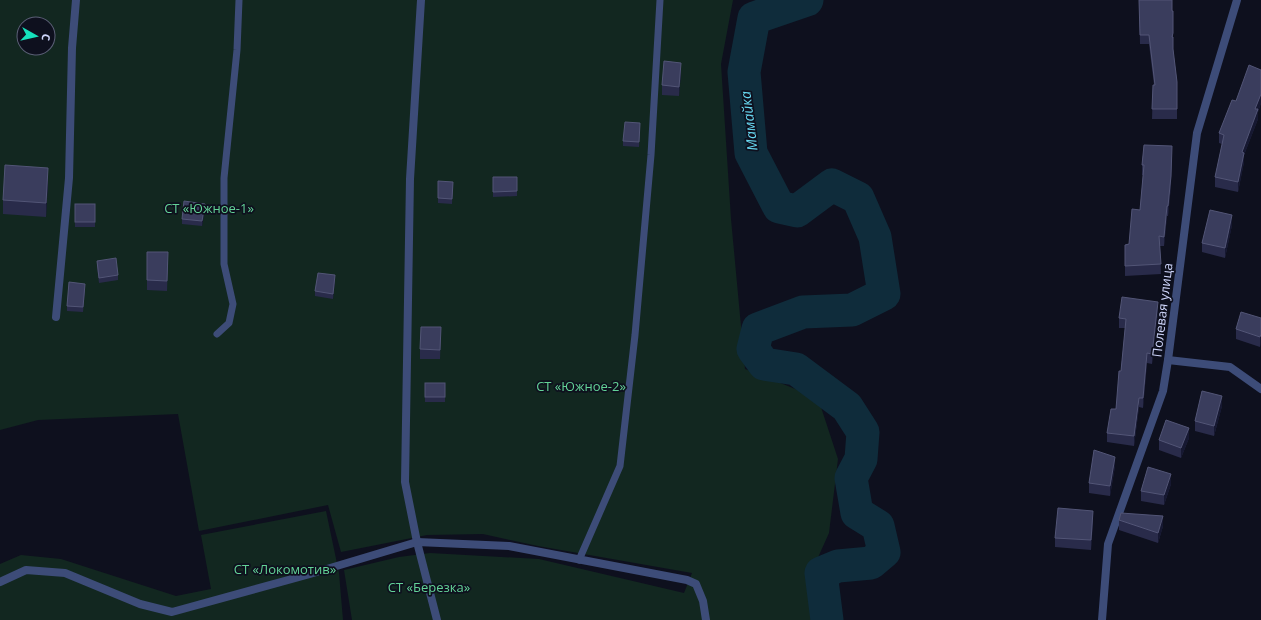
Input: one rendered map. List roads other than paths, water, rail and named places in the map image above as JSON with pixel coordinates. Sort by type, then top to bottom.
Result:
[{"type":"street","points":[[56,316],[69,178],[72,48],[76,0]]},
{"type":"street","points":[[421,0],[410,179],[406,482],[417,542],[437,620]]},
{"type":"street","name":"Полевая улица","points":[[1102,620],[1108,544],[1163,391],[1197,133],[1237,0]]},
{"type":"street","points":[[1168,360],[1230,367],[1261,388]]},
{"type":"street","points":[[0,582],[26,570],[65,573],[172,616],[417,542],[509,546],[687,580],[696,584],[703,601],[706,620]]},
{"type":"lane","points":[[217,334],[229,324],[233,304],[224,264],[224,178],[237,50],[239,0]]},
{"type":"lane","points":[[579,560],[620,466],[635,335],[651,156],[660,0]]},
{"type":"waterway","name":"Мамайка","points":[[807,0],[754,18],[744,72],[751,153],[779,207],[797,211],[832,185],[858,198],[875,237],[884,294],[852,310],[803,312],[758,329],[753,349],[764,364],[796,369],[847,407],[863,432],[861,459],[851,478],[857,513],[878,526],[884,552],[871,563],[838,566],[821,573],[827,620]]},
{"type":"park label","name":"СТ «Южное-1»","points":[[209,208]]},
{"type":"park label","name":"СТ «Южное-2»","points":[[581,386]]},
{"type":"park label","name":"СТ «Локомотив»","points":[[285,569]]},
{"type":"park label","name":"СТ «Березка»","points":[[429,587]]}]
